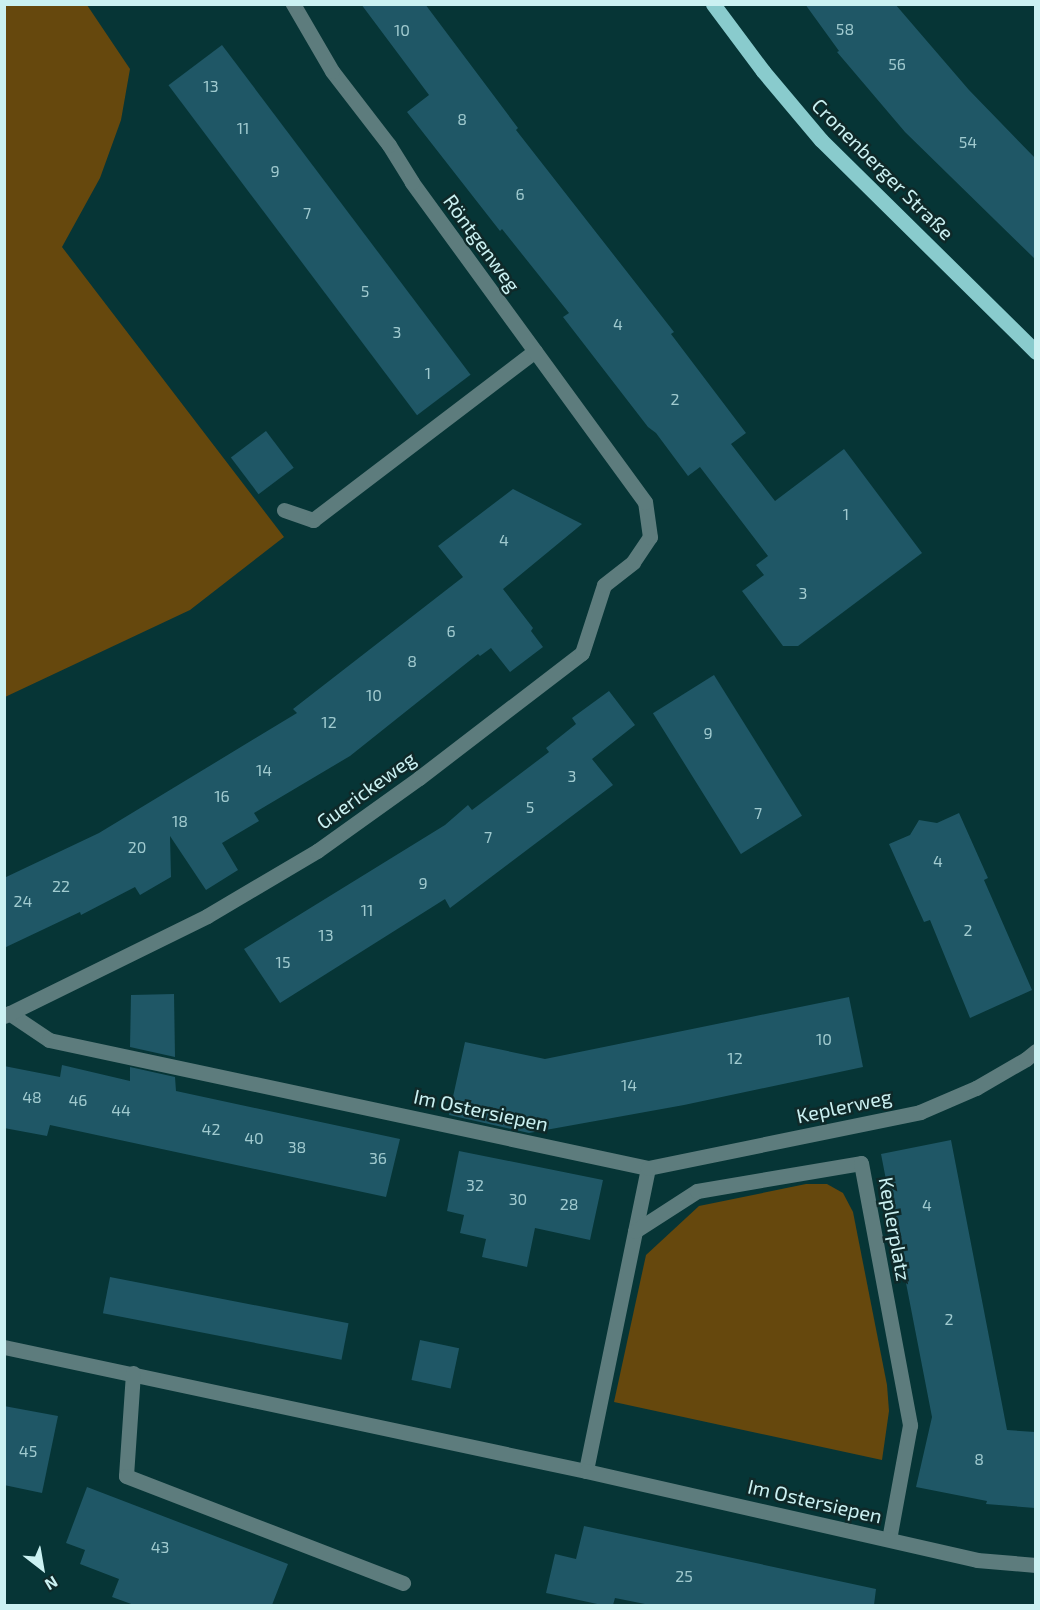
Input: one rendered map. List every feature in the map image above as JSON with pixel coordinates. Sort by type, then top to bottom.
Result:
[{"type":"main road","name":"Cronenberger Straße","points":[[713,4],[763,71],[821,140],[1035,352]]},
{"type":"street","name":"Röntgenweg","points":[[293,4],[332,71],[389,145],[412,182],[645,502]]},
{"type":"street","points":[[284,510],[313,520],[535,351]]},
{"type":"street","name":"Guerickeweg","points":[[7,1014],[207,916],[317,851],[419,778],[582,652],[604,585],[633,562],[650,537],[645,502]]},
{"type":"street","name":"Im Ostersiepen","points":[[7,1014],[49,1040],[648,1168]]},
{"type":"street","name":"Keplerweg","points":[[648,1168],[920,1112],[976,1088],[1035,1051]]},
{"type":"street","name":"Keplerplatz","points":[[635,1231],[698,1191],[861,1163],[910,1425],[889,1539]]},
{"type":"street","points":[[586,1471],[648,1168]]},
{"type":"street","name":"Im Ostersiepen","points":[[4,1347],[586,1471],[977,1560],[1035,1565]]},
{"type":"street","points":[[133,1373],[126,1476],[403,1584]]},
{"type":"shaded area","points":[[4,5],[87,5],[130,69],[121,120],[100,178],[62,247],[284,537],[190,610],[5,697]]},
{"type":"shaded area","points":[[806,1184],[827,1184],[843,1193],[853,1212],[887,1385],[889,1411],[882,1460],[614,1402],[646,1255],[699,1206]]},
{"type":"building","points":[[361,4],[425,4],[518,128],[516,130],[674,332],[671,334],[746,433],[731,444],[775,501],[844,449],[922,553],[798,646],[783,646],[742,591],[764,575],[756,565],[768,556],[700,467],[688,476],[656,433],[648,427],[563,317],[569,313],[502,229],[500,231],[407,112],[429,95]]},
{"type":"building","points":[[805,4],[895,4],[969,90],[1035,158],[1035,259],[905,132],[837,52],[839,51]]},
{"type":"building","points":[[222,45],[471,375],[417,415],[168,85]]},
{"type":"building","points":[[266,431],[294,468],[259,494],[231,457]]},
{"type":"building","points":[[513,489],[582,524],[503,589],[533,628],[531,631],[543,647],[510,672],[491,648],[480,656],[478,654],[350,756],[254,813],[259,821],[222,843],[238,870],[206,890],[170,836],[171,877],[140,895],[135,887],[81,915],[80,912],[4,948],[4,878],[99,833],[297,713],[293,709],[463,577],[438,546]]},
{"type":"building","points":[[714,675],[802,816],[741,854],[653,713]]},
{"type":"building","points":[[609,691],[635,725],[592,759],[613,785],[450,908],[445,899],[280,1003],[244,949],[445,825],[468,805],[472,810],[549,752],[546,748],[576,724],[572,718]]},
{"type":"building","points":[[959,813],[988,878],[984,880],[1032,990],[970,1018],[930,920],[924,922],[889,844],[910,835],[919,820],[937,823]]},
{"type":"building","points":[[174,994],[175,1057],[130,1047],[131,995]]},
{"type":"building","points":[[849,997],[863,1067],[684,1105],[529,1133],[449,1115],[465,1042],[545,1059]]},
{"type":"building","points":[[62,1065],[130,1081],[130,1067],[175,1077],[176,1091],[400,1139],[386,1197],[50,1125],[47,1136],[4,1128],[4,1066],[60,1077]]},
{"type":"building","points":[[951,1140],[1007,1430],[1035,1432],[1035,1508],[986,1504],[987,1501],[916,1487],[932,1417],[881,1154]]},
{"type":"building","points":[[459,1151],[603,1180],[590,1240],[535,1228],[527,1267],[482,1257],[486,1239],[460,1233],[464,1215],[447,1211]]},
{"type":"building","points":[[110,1277],[349,1323],[341,1360],[103,1313]]},
{"type":"building","points":[[420,1340],[459,1348],[451,1388],[411,1380]]},
{"type":"building","points":[[4,1406],[58,1416],[42,1493],[4,1485]]},
{"type":"building","points":[[87,1487],[288,1564],[272,1605],[134,1605],[112,1597],[119,1579],[80,1564],[85,1550],[66,1543]]},
{"type":"building","points":[[584,1526],[876,1589],[874,1605],[650,1605],[615,1598],[613,1605],[602,1605],[546,1593],[555,1554],[576,1559]]}]
